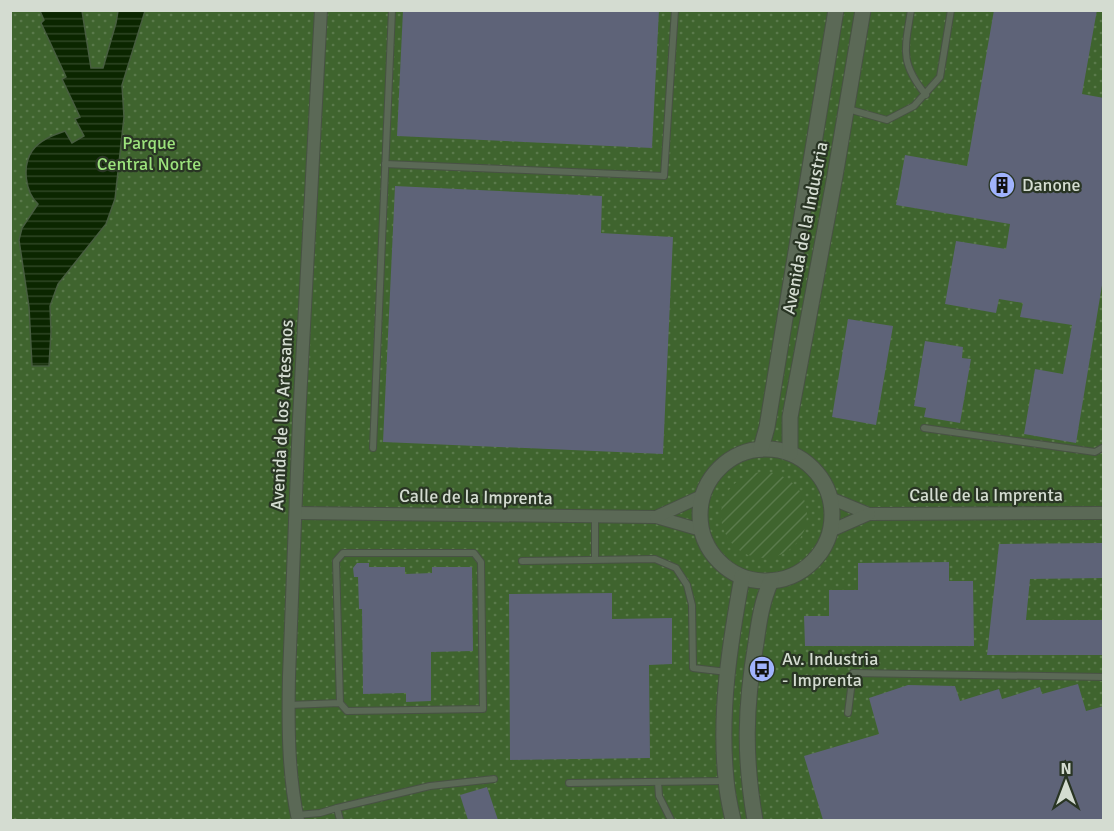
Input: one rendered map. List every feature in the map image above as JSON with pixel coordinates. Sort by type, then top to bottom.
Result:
[{"type":"street","name":"Avenida de los Artesanos","points":[[298,818],[293,797],[288,705],[299,419],[321,10]]},
{"type":"street","name":"Avenida de la Industria","points":[[761,449],[767,427],[836,10]]},
{"type":"street","name":"Avenida de la Industria","points":[[790,453],[790,417],[863,10]]},
{"type":"street","points":[[776,449],[790,453],[808,464],[822,479],[830,498],[832,514],[830,531],[822,550],[809,565],[791,576],[771,581],[742,577],[723,566],[709,550],[701,530],[699,513],[702,496],[710,478],[724,463],[742,453],[776,449]]},
{"type":"street","name":"Calle de la Imprenta","points":[[656,517],[702,496]]},
{"type":"street","name":"Calle de la Imprenta","points":[[830,498],[868,514],[1104,513]]},
{"type":"street","name":"Calle de la Imprenta","points":[[296,513],[656,517],[701,530]]},
{"type":"street","name":"Calle de la Imprenta","points":[[830,531],[868,514]]},
{"type":"street","points":[[733,820],[726,781],[724,725],[727,672],[742,577]]},
{"type":"street","points":[[755,820],[749,782],[746,728],[763,598],[771,581]]},
{"type":"lane","points":[[373,448],[392,10]]},
{"type":"lane","points":[[385,164],[664,176],[675,10]]},
{"type":"lane","points":[[911,10],[904,56],[913,79],[926,95]]},
{"type":"lane","points":[[847,109],[887,120],[914,106],[926,95],[940,77],[951,10]]},
{"type":"lane","points":[[924,428],[1095,452],[1104,447]]},
{"type":"lane","points":[[595,516],[595,559]]},
{"type":"lane","points":[[343,553],[474,553],[481,562],[483,709],[347,711],[340,703],[336,561],[343,553]]},
{"type":"lane","points":[[522,561],[655,559],[676,568],[687,585],[692,605],[693,668],[727,672]]},
{"type":"lane","points":[[848,713],[852,673],[1104,677]]},
{"type":"lane","points":[[288,705],[340,703]]},
{"type":"lane","points":[[298,818],[430,786],[494,779]]},
{"type":"lane","points":[[569,783],[726,781]]},
{"type":"lane","points":[[658,782],[659,796],[671,820]]},
{"type":"lane","points":[[337,808],[340,820]]},
{"type":"green space","name":"Parque Central Norte","points":[[10,11],[1103,11],[1103,820],[11,820]]},
{"type":"green space","points":[[764,472],[780,476],[794,485],[803,499],[807,515],[803,531],[794,545],[780,554],[764,558],[748,554],[734,545],[725,531],[721,515],[725,499],[734,485],[748,476]]},
{"type":"shaded area","points":[[40,11],[82,11],[91,68],[103,68],[118,11],[145,11],[122,85],[124,117],[115,199],[106,224],[58,284],[50,306],[49,366],[32,366],[29,307],[19,240],[22,228],[38,204],[30,193],[26,179],[27,164],[35,147],[51,136],[65,131],[72,143],[84,136],[75,119],[80,117],[62,79],[66,77],[41,23],[44,20]]},
{"type":"building","points":[[403,10],[659,10],[652,148],[397,136]]},
{"type":"building","name":"Danone","points":[[994,10],[1097,10],[1082,94],[1104,98],[1104,273],[1076,443],[1024,434],[1035,369],[1063,374],[1072,325],[1020,317],[1023,303],[999,299],[996,313],[945,304],[956,241],[1006,249],[1010,224],[896,205],[905,155],[967,166]]},
{"type":"building","points":[[395,186],[602,196],[601,233],[673,237],[663,454],[383,442]]},
{"type":"building","points":[[848,319],[893,326],[876,425],[832,417]]},
{"type":"building","points":[[925,341],[963,347],[962,358],[971,359],[960,423],[924,417],[926,408],[914,406]]},
{"type":"building","points":[[1104,543],[1104,578],[1030,579],[1026,620],[1104,620],[1104,655],[987,655],[999,544]]},
{"type":"building","points":[[949,562],[949,581],[973,581],[974,646],[805,646],[804,616],[829,616],[829,590],[858,590],[858,563]]},
{"type":"building","points":[[357,563],[369,563],[369,567],[405,567],[405,574],[432,573],[432,567],[472,567],[473,651],[431,652],[431,701],[406,702],[406,693],[363,694],[362,609],[359,609],[358,577],[354,577],[353,568]]},
{"type":"building","points":[[612,593],[612,619],[672,618],[672,664],[649,665],[650,758],[510,760],[509,594]]},
{"type":"building","points":[[1078,684],[1086,711],[1104,706],[1104,820],[823,820],[804,756],[879,734],[869,698],[908,685],[955,686],[960,701],[999,689],[1002,699],[1040,687],[1042,694]]},
{"type":"building","points":[[487,787],[498,820],[468,820],[460,795]]},
{"type":"place","name":"Danone","points":[[1002,185]]},
{"type":"place","name":"Av. Industria - Imprenta","points":[[762,669]]}]
